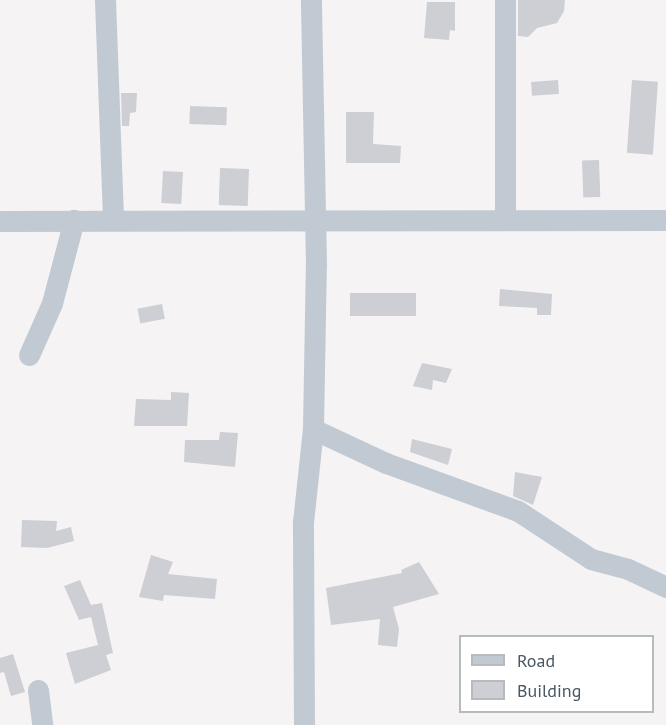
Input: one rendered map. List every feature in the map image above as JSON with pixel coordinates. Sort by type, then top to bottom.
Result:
[{"type":"street","points":[[105,0],[113,218]]},
{"type":"street","points":[[304,725],[303,522],[313,429],[314,218],[311,0]]},
{"type":"street","points":[[505,219],[506,0]]},
{"type":"street","points":[[0,221],[113,218],[666,220]]},
{"type":"street","points":[[28,355],[52,303],[74,220]]},
{"type":"street","points":[[313,429],[386,463],[518,511],[591,559],[628,569],[666,586]]},
{"type":"street","points":[[38,690],[42,725]]},
{"type":"building","points":[[518,0],[565,0],[564,11],[557,23],[537,28],[528,37],[518,36]]},
{"type":"building","points":[[427,2],[455,2],[455,31],[450,30],[449,40],[424,38]]},
{"type":"building","points":[[558,80],[559,94],[532,96],[531,82]]},
{"type":"building","points":[[632,80],[658,82],[653,155],[627,153]]},
{"type":"building","points":[[121,93],[137,93],[136,112],[130,113],[129,126],[122,126]]},
{"type":"building","points":[[190,106],[227,107],[226,125],[189,124]]},
{"type":"building","points":[[346,112],[374,112],[373,144],[401,146],[400,163],[346,163]]},
{"type":"building","points":[[599,160],[600,197],[583,198],[582,161]]},
{"type":"building","points":[[220,168],[249,169],[248,206],[219,205]]},
{"type":"building","points":[[163,171],[183,172],[181,204],[161,203]]},
{"type":"building","points":[[500,289],[552,294],[551,315],[537,315],[537,308],[499,306]]},
{"type":"building","points":[[350,293],[416,293],[416,316],[350,316]]},
{"type":"building","points":[[162,304],[165,319],[140,323],[137,309]]},
{"type":"building","points":[[422,363],[452,369],[446,383],[433,380],[432,390],[413,386]]},
{"type":"building","points":[[171,392],[189,393],[187,426],[134,426],[136,399],[171,400]]},
{"type":"building","points":[[220,432],[238,433],[235,467],[184,462],[185,440],[219,440]]},
{"type":"building","points":[[412,439],[452,449],[448,465],[410,452]]},
{"type":"building","points":[[515,472],[542,477],[533,505],[513,496]]},
{"type":"building","points":[[22,520],[57,521],[56,531],[71,527],[74,541],[47,548],[21,547]]},
{"type":"building","points":[[151,555],[173,562],[168,574],[217,579],[215,599],[164,595],[163,601],[139,597]]},
{"type":"building","points":[[419,562],[439,594],[393,607],[399,629],[397,647],[378,645],[380,619],[331,625],[326,588],[402,573],[401,570]]},
{"type":"building","points":[[80,580],[91,605],[102,603],[113,653],[106,655],[111,670],[75,684],[66,653],[98,645],[91,617],[79,620],[64,586]]},
{"type":"building","points":[[13,654],[25,692],[11,696],[4,672],[0,673],[0,658]]}]
